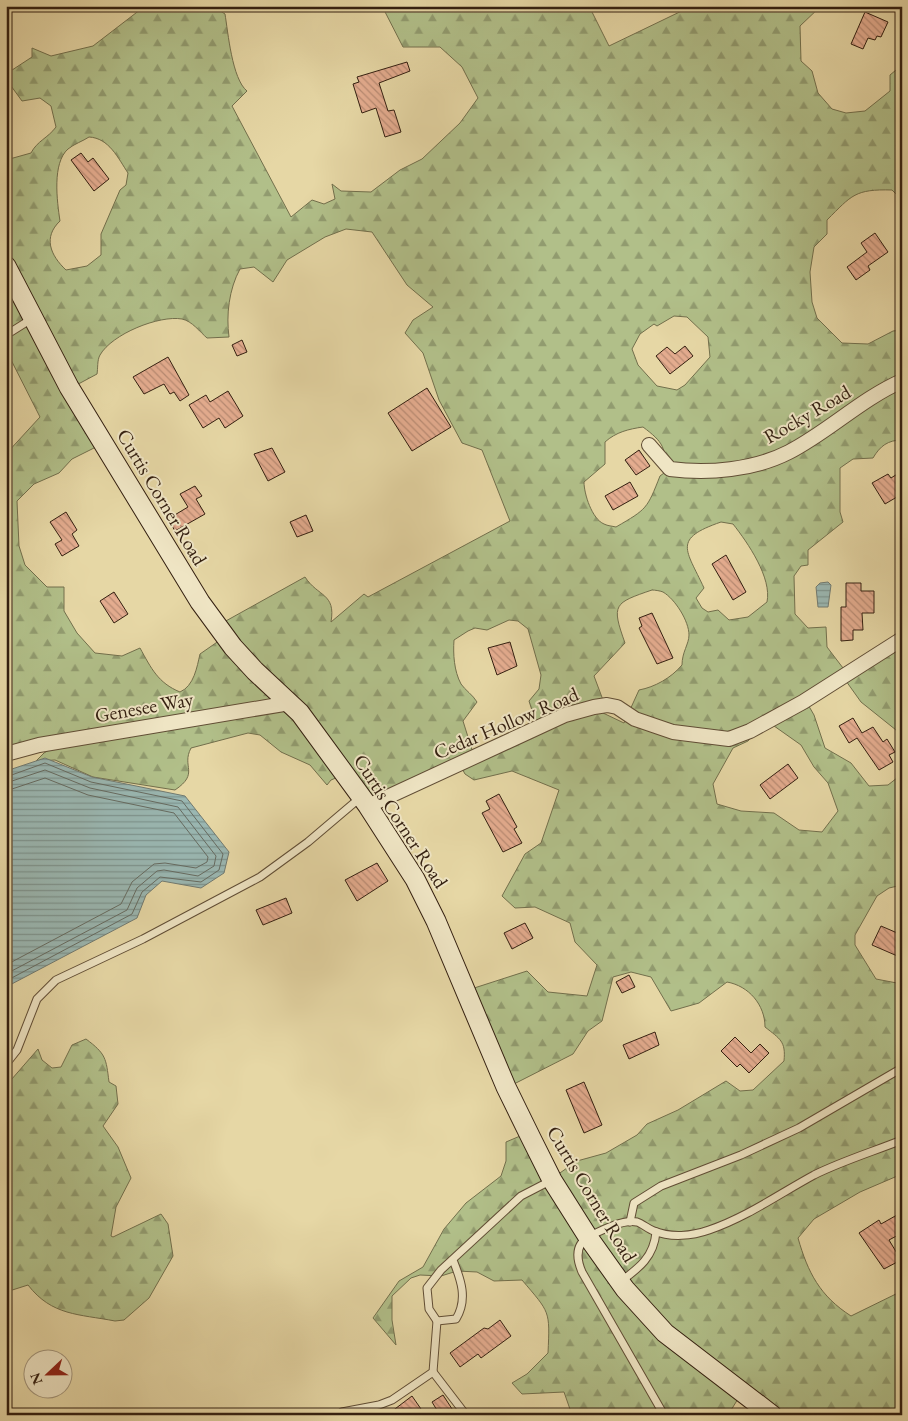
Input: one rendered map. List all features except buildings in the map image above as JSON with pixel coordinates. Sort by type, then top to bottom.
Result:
[{"type":"street","name":"Curtis Corner Road","points":[[6,266],[69,387],[200,602],[239,653],[300,713],[365,802],[426,899],[506,1087],[552,1180],[588,1237],[620,1282],[665,1333],[772,1415]]},
{"type":"street","name":"Rocky Road","points":[[649,445],[670,469],[696,472],[757,464],[789,452],[902,382]]},
{"type":"street","name":"Cedar Hollow Road","points":[[365,802],[565,715],[594,707],[617,707],[636,719],[673,732],[729,739],[750,731],[803,702],[902,639]]},
{"type":"street","name":"Genesee Way","points":[[6,754],[39,745],[290,703]]},
{"type":"lane","points":[[6,335],[33,318]]},
{"type":"lane","points":[[6,1064],[17,1050],[38,1000],[56,980],[143,939],[260,877],[365,802]]},
{"type":"lane","points":[[630,1222],[634,1203],[661,1186],[741,1155],[798,1128],[902,1068]]},
{"type":"lane","points":[[664,1415],[582,1272],[577,1260],[578,1250],[588,1237],[616,1225],[630,1222],[636,1222],[668,1236],[708,1231],[748,1215],[828,1168],[902,1140]]},
{"type":"lane","points":[[466,1415],[433,1372],[437,1322],[429,1309],[427,1288],[441,1270],[520,1196],[552,1180]]},
{"type":"lane","points":[[620,1282],[639,1269],[649,1257],[655,1245],[656,1232]]},
{"type":"lane","points":[[437,1322],[456,1319],[462,1309],[463,1293],[453,1260]]},
{"type":"lane","points":[[339,1415],[342,1412],[379,1405],[392,1400],[433,1372]]},
{"type":"green space","points":[[145,6],[213,6],[225,14],[234,66],[242,85],[247,91],[232,106],[291,217],[312,200],[324,204],[335,199],[332,184],[341,191],[371,192],[400,170],[422,159],[460,123],[478,98],[462,67],[440,47],[403,47],[382,6],[589,6],[609,46],[692,6],[821,6],[800,26],[801,61],[812,71],[818,93],[832,109],[846,113],[865,111],[890,91],[890,75],[902,65],[902,200],[892,190],[862,192],[849,199],[827,220],[827,234],[814,247],[810,272],[812,302],[817,318],[842,343],[868,344],[893,331],[902,330],[902,440],[885,444],[873,458],[853,459],[840,468],[840,512],[843,522],[808,550],[808,565],[801,566],[794,576],[795,614],[808,628],[826,627],[827,647],[843,668],[902,635],[902,740],[896,730],[861,702],[841,674],[803,696],[814,715],[825,748],[851,763],[869,786],[888,785],[902,774],[902,885],[889,888],[877,896],[855,935],[855,945],[876,979],[902,984],[902,1174],[860,1192],[814,1219],[798,1238],[811,1273],[823,1292],[851,1316],[902,1291],[902,1415],[768,1415],[741,1394],[728,1415],[572,1415],[564,1392],[522,1394],[512,1383],[527,1374],[548,1353],[549,1328],[546,1313],[538,1299],[522,1280],[494,1281],[477,1272],[457,1271],[441,1276],[420,1275],[411,1278],[392,1296],[392,1320],[396,1345],[373,1318],[399,1281],[423,1267],[444,1229],[466,1203],[501,1176],[506,1161],[506,1142],[532,1131],[557,1175],[577,1161],[606,1153],[637,1135],[647,1124],[678,1110],[726,1081],[740,1091],[753,1090],[784,1061],[784,1049],[781,1041],[765,1027],[759,1004],[749,992],[727,982],[699,1003],[671,1011],[651,977],[631,972],[613,977],[602,1021],[588,1031],[573,1054],[512,1085],[468,990],[527,971],[548,992],[587,996],[597,965],[575,942],[570,923],[535,907],[515,908],[502,896],[525,854],[541,843],[559,790],[512,771],[474,780],[465,774],[459,763],[371,798],[350,772],[331,780],[327,785],[310,765],[281,752],[260,735],[248,733],[191,748],[188,755],[189,770],[187,779],[175,790],[93,777],[55,760],[36,761],[55,746],[6,755],[6,454],[40,417],[6,350],[6,160],[31,153],[36,145],[56,127],[51,106],[40,98],[22,101],[6,79],[6,74],[32,57],[32,48],[51,56],[93,46]],"holes":[[[89,137],[96,138],[117,155],[128,173],[126,185],[120,190],[101,234],[101,255],[87,266],[66,270],[56,258],[50,240],[55,227],[60,221],[57,193],[60,163],[63,155],[73,146]],[[346,229],[372,232],[407,285],[433,307],[413,320],[405,333],[423,353],[439,400],[462,443],[482,450],[510,521],[368,597],[364,594],[331,622],[332,613],[328,600],[305,577],[224,622],[223,638],[200,654],[192,681],[180,692],[161,679],[140,648],[122,656],[95,653],[77,633],[64,611],[64,587],[47,587],[25,565],[19,546],[17,501],[34,484],[59,473],[72,459],[100,445],[69,389],[97,374],[99,357],[106,347],[125,333],[149,323],[172,319],[182,319],[189,322],[207,338],[229,337],[229,302],[233,285],[240,269],[254,267],[273,282],[287,260],[325,237]],[[674,316],[687,317],[708,337],[710,357],[685,385],[677,390],[657,386],[638,365],[632,349],[640,334],[654,324],[657,326]],[[643,427],[662,446],[665,457],[664,473],[660,476],[649,502],[640,512],[616,527],[608,526],[600,521],[592,512],[585,493],[584,482],[605,464],[605,442],[618,433]],[[721,522],[733,524],[758,561],[766,582],[767,602],[748,617],[729,620],[718,610],[708,612],[702,608],[696,598],[704,588],[692,564],[687,547],[689,540],[695,534]],[[652,590],[668,595],[687,623],[689,635],[682,665],[662,681],[651,687],[639,690],[624,723],[603,713],[603,700],[594,676],[625,643],[617,613],[623,602]],[[509,620],[518,621],[528,629],[541,675],[539,689],[529,701],[537,726],[473,753],[463,721],[477,702],[461,684],[457,674],[454,662],[454,640],[475,628],[487,630]],[[767,721],[801,745],[814,767],[828,783],[838,811],[822,832],[799,830],[774,813],[741,811],[717,804],[713,784],[733,748],[748,741]]]},
{"type":"green space","points":[[86,1039],[104,1057],[109,1082],[116,1086],[118,1104],[103,1126],[118,1147],[131,1178],[116,1207],[111,1236],[113,1237],[161,1214],[168,1224],[173,1256],[149,1298],[124,1320],[115,1321],[67,1312],[47,1303],[28,1285],[6,1292],[6,1082],[11,1080],[38,1049],[42,1060],[52,1068],[61,1067],[72,1045]]},
{"type":"water","points":[[828,582],[831,585],[828,607],[818,607],[816,587],[820,583]]},
{"type":"water","points":[[45,758],[92,777],[185,796],[229,852],[224,873],[201,888],[162,881],[146,895],[137,918],[6,987],[6,774],[12,769]]}]
